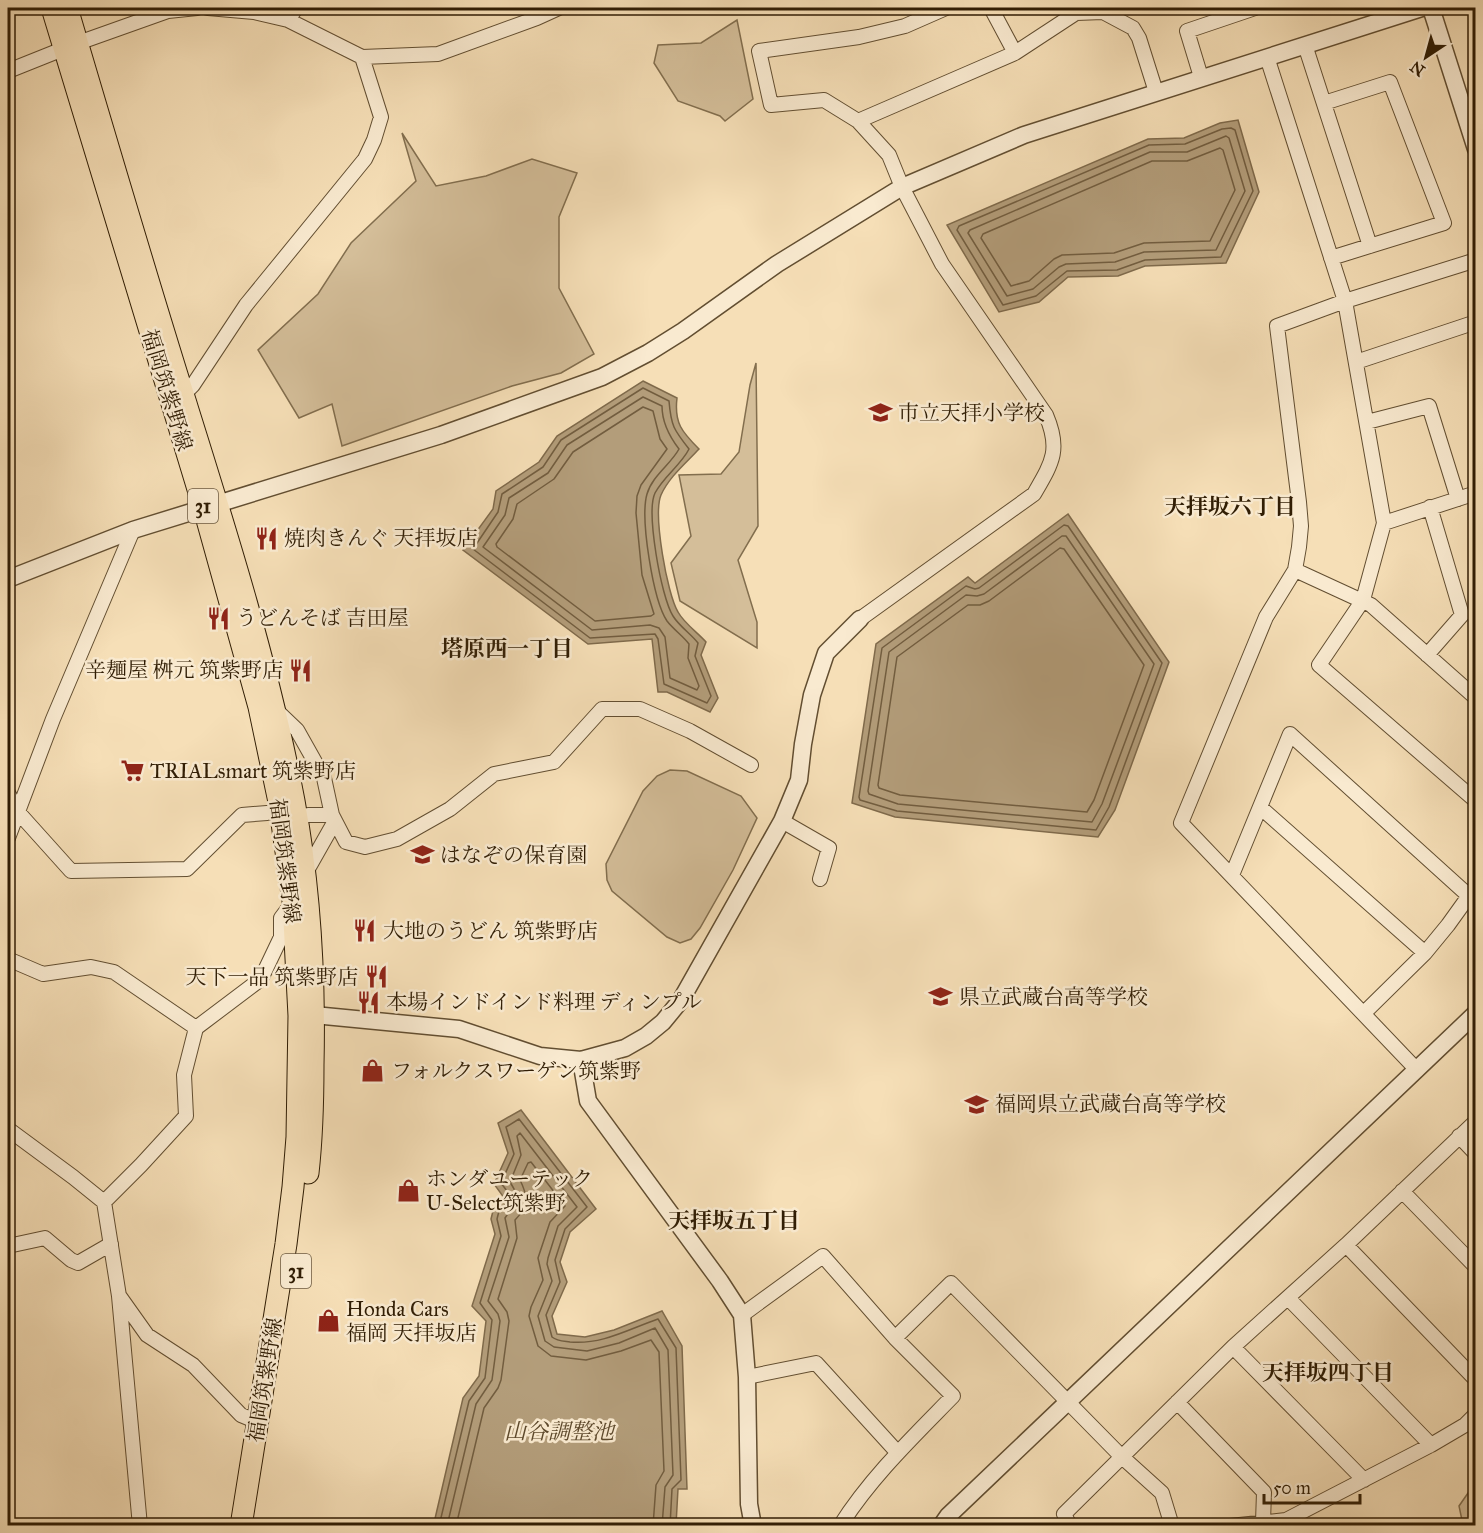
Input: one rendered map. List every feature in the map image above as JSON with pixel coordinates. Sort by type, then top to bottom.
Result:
[{"type":"main road","name":"福岡筑紫野線","points":[[52,8],[71,46],[183,396],[259,707],[279,802],[293,901],[307,1016],[312,1138],[301,1242],[256,1526]]},
{"type":"main road","name":"福岡筑紫野線","points":[[67,8],[71,46],[274,708],[294,803],[304,876],[310,936],[307,1016],[293,1187],[241,1526]]},
{"type":"street","points":[[8,71],[166,9],[197,8]]},
{"type":"street","points":[[208,8],[254,12],[288,20],[362,57],[438,54],[559,8]]},
{"type":"street","points":[[288,20],[296,8]]},
{"type":"street","points":[[307,1016],[459,1029],[540,1056],[581,1060],[625,1048],[646,1036],[663,1022],[681,1000],[782,821],[799,780],[812,695],[826,653],[860,619],[1034,494],[1048,470],[1055,447],[1052,429],[1046,415],[942,264],[902,187],[889,155],[858,121],[824,100],[771,105],[759,51],[859,37],[905,26],[946,8]]},
{"type":"street","points":[[991,8],[1015,53]]},
{"type":"street","points":[[1202,78],[1187,31],[1255,8]]},
{"type":"street","points":[[8,579],[132,530],[441,435],[602,377],[648,353],[777,264],[902,187],[1024,135],[1422,8]]},
{"type":"street","points":[[1431,8],[1476,149]]},
{"type":"street","points":[[858,121],[1015,53],[1076,10],[1103,12],[1133,28],[1156,92]]},
{"type":"street","points":[[1305,45],[1370,246]]},
{"type":"street","points":[[183,396],[193,385],[246,305],[364,159],[374,140],[381,117],[362,57]]},
{"type":"street","points":[[1267,57],[1345,301],[1384,523],[1364,600],[1319,665],[1476,801]]},
{"type":"street","points":[[1324,103],[1390,82],[1444,223],[1331,258]]},
{"type":"street","points":[[1417,1070],[1181,823],[1266,617],[1294,570],[1299,548],[1301,526],[1277,326],[1345,301],[1476,260]]},
{"type":"street","points":[[1356,362],[1476,322]]},
{"type":"street","points":[[1367,422],[1429,406],[1458,499]]},
{"type":"street","points":[[1384,523],[1476,493]]},
{"type":"street","points":[[1427,655],[1462,615],[1430,507]]},
{"type":"street","points":[[8,838],[53,719],[132,530]]},
{"type":"street","points":[[1294,570],[1364,600],[1476,698]]},
{"type":"street","points":[[274,708],[297,730],[324,778],[333,818],[346,842],[352,845],[373,846],[397,839],[450,809],[494,774],[554,762],[602,709],[640,709],[690,731],[751,765]]},
{"type":"street","points":[[1232,875],[1290,734],[1472,891],[1425,953],[1364,1013]]},
{"type":"street","points":[[8,793],[18,812],[71,870],[187,869],[242,815],[267,813]]},
{"type":"street","points":[[1260,807],[1425,953]]},
{"type":"street","points":[[308,815],[333,818]]},
{"type":"street","points":[[304,876],[333,818]]},
{"type":"street","points":[[782,821],[829,848],[820,879]]},
{"type":"street","points":[[104,1202],[186,1116],[184,1075],[196,1028],[261,979],[281,937],[281,918],[293,901]]},
{"type":"street","points":[[8,959],[42,974],[90,967],[114,972],[196,1028]]},
{"type":"street","points":[[941,1526],[948,1516],[1476,1013]]},
{"type":"street","points":[[581,1060],[588,1101],[720,1281],[742,1315],[747,1377],[749,1504],[753,1526]]},
{"type":"street","points":[[1070,1526],[1064,1514],[1121,1456],[1233,1347],[1346,1245],[1476,1120]]},
{"type":"street","points":[[8,1129],[73,1176],[104,1202],[119,1296],[140,1526]]},
{"type":"street","points":[[1459,1136],[1476,1154]]},
{"type":"street","points":[[1402,1191],[1476,1267]]},
{"type":"street","points":[[8,1246],[45,1238],[71,1260],[78,1263],[111,1244]]},
{"type":"street","points":[[1346,1245],[1476,1380]]},
{"type":"street","points":[[742,1315],[823,1256],[895,1338],[953,1396],[897,1452],[840,1526]]},
{"type":"street","points":[[895,1338],[951,1283],[1121,1456],[1162,1492],[1172,1526]]},
{"type":"street","points":[[119,1296],[147,1335],[193,1365],[241,1415],[258,1422]]},
{"type":"street","points":[[1288,1298],[1431,1445]]},
{"type":"street","points":[[1233,1347],[1364,1480]]},
{"type":"street","points":[[747,1377],[816,1363],[897,1452]]},
{"type":"street","points":[[1177,1402],[1263,1492],[1263,1522]]},
{"type":"street","points":[[1230,1526],[1287,1520],[1431,1445],[1466,1425],[1476,1414]]},
{"type":"shaded area","points":[[737,20],[753,99],[725,121],[720,116],[678,101],[654,63],[658,45],[701,43]]},
{"type":"shaded area","points":[[402,133],[436,186],[486,176],[532,159],[577,173],[559,217],[559,288],[594,354],[561,373],[512,386],[342,446],[332,404],[299,418],[258,350],[318,294],[351,243],[416,181]]},
{"type":"shaded area","points":[[756,363],[758,526],[738,560],[757,622],[757,648],[680,601],[671,563],[691,536],[679,475],[721,474],[739,452]]},
{"type":"shaded area","points":[[670,770],[687,771],[741,796],[757,818],[733,870],[700,928],[691,939],[680,943],[667,937],[612,891],[607,880],[606,864],[643,791],[657,776]]},
{"type":"shaded area","points":[[1475,1483],[1475,1525],[1463,1525],[1459,1506]]},
{"type":"water","points":[[1238,120],[1259,192],[1226,263],[1145,266],[1118,276],[1068,277],[1039,302],[999,312],[947,225],[1148,139],[1184,138],[1220,123]]},
{"type":"water","points":[[643,381],[677,398],[676,407],[680,426],[699,449],[664,488],[659,505],[659,519],[662,554],[674,603],[684,620],[706,642],[701,655],[718,698],[710,712],[667,692],[658,692],[652,639],[588,644],[463,550],[493,509],[496,491],[539,462],[557,436]]},
{"type":"water","points":[[1068,514],[1169,662],[1115,810],[1098,837],[895,817],[852,803],[876,644],[968,577],[975,583]]},
{"type":"water","name":"山谷調整池","points":[[521,1110],[596,1209],[570,1232],[560,1262],[567,1282],[552,1316],[557,1334],[585,1337],[614,1330],[662,1311],[682,1346],[687,1489],[678,1489],[676,1525],[423,1525],[434,1523],[463,1398],[479,1376],[486,1321],[472,1306],[495,1234],[491,1219],[494,1207],[505,1199],[494,1184],[508,1153],[498,1123]]},
{"type":"place","name":"市立天拝小学校","points":[[880,413]]},
{"type":"place","name":"焼肉きんぐ 天拝坂店","points":[[266,538]]},
{"type":"place","name":"うどんそば 吉田屋","points":[[218,618]]},
{"type":"place","name":"辛麺屋 桝元 筑紫野店","points":[[301,670]]},
{"type":"place","name":"TRIALsmart 筑紫野店","points":[[132,771]]},
{"type":"place","name":"はなぞの保育園","points":[[422,855]]},
{"type":"place","name":"大地のうどん 筑紫野店","points":[[365,931]]},
{"type":"place","name":"天下一品 筑紫野店","points":[[376,977]]},
{"type":"place","name":"県立武蔵台高等学校","points":[[941,997]]},
{"type":"place","name":"本場インドインド料理 ディンプル","points":[[368,1002]]},
{"type":"place","name":"フォルクスワーゲン筑紫野","points":[[373,1071]]},
{"type":"place","name":"福岡県立武蔵台高等学校","points":[[977,1104]]},
{"type":"place","name":"ホンダユーテック U-Select筑紫野","points":[[408,1191]]},
{"type":"place","name":"Honda Cars 福岡 天拝坂店","points":[[328,1321]]},
{"type":"district","name":"天拝坂六丁目","points":[[1230,506]]},
{"type":"district","name":"塔原西一丁目","points":[[507,648]]},
{"type":"district","name":"天拝坂五丁目","points":[[734,1220]]},
{"type":"district","name":"天拝坂四丁目","points":[[1328,1372]]}]
